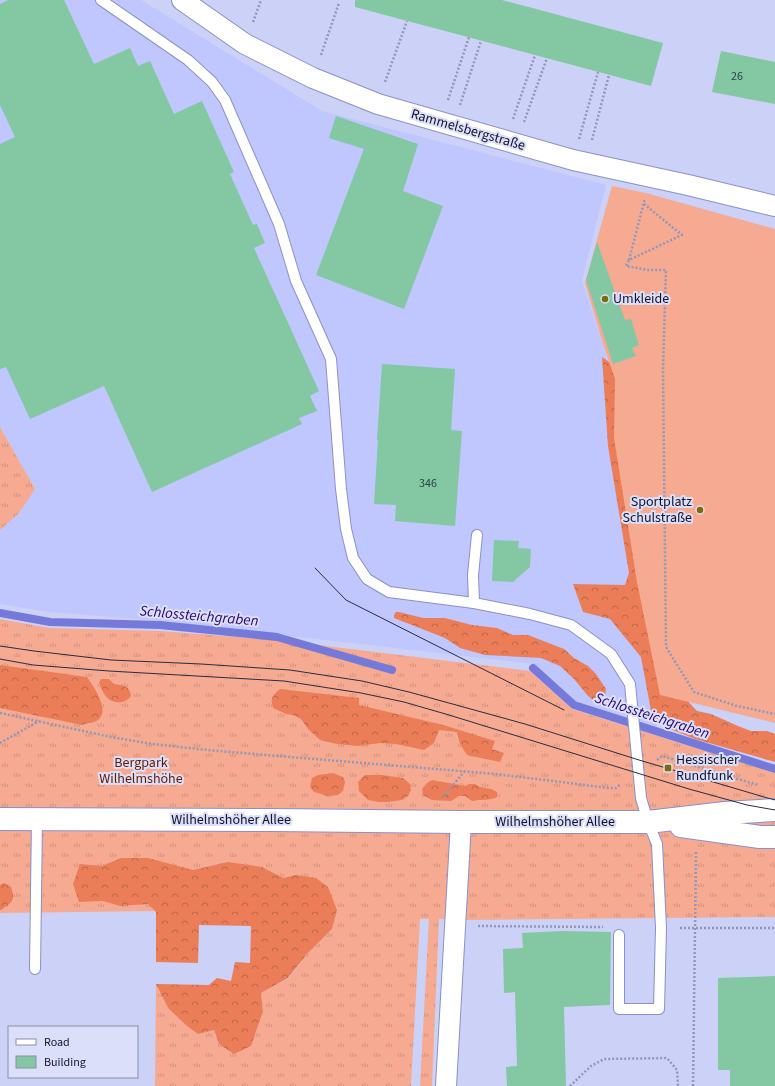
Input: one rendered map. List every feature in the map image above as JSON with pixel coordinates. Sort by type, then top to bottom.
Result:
[{"type":"main road","name":"Wilhelmshöher Allee","points":[[0,819],[648,822],[725,813],[775,810]]},
{"type":"main road","name":"Wilhelmshöher Allee","points":[[648,822],[760,837],[775,837]]},
{"type":"street","name":"Rammelsbergstraße","points":[[182,0],[245,44],[313,78],[378,104],[580,162],[680,183],[775,206]]},
{"type":"street","points":[[446,1086],[461,822]]},
{"type":"lane","points":[[101,0],[188,60],[212,82],[225,100],[279,224],[296,281],[330,359],[341,489],[346,529],[353,558],[367,579],[389,592],[474,603],[530,614],[571,625],[611,654],[630,684],[639,772],[640,798],[657,844],[661,928],[659,1009],[619,1009],[619,935]]},
{"type":"lane","points":[[474,603],[473,575],[477,535]]},
{"type":"lane","points":[[35,969],[37,819]]},
{"type":"path","points":[[313,78],[339,3]]},
{"type":"path","points":[[378,104],[407,21]]},
{"type":"path","points":[[446,124],[468,38]]},
{"type":"path","points":[[446,124],[481,40]]},
{"type":"path","points":[[511,143],[535,55]]},
{"type":"path","points":[[511,143],[547,58]]},
{"type":"path","points":[[580,162],[598,72]]},
{"type":"path","points":[[580,162],[609,75]]},
{"type":"path","points":[[629,260],[682,235],[644,204]]},
{"type":"path","points":[[640,219],[626,266],[648,270],[666,270],[663,369],[666,647],[694,692],[737,706],[775,714]]},
{"type":"path","points":[[0,713],[111,737],[152,744],[218,751],[496,774],[616,788],[662,756],[763,786]]},
{"type":"path","points":[[0,743],[40,721]]},
{"type":"path","points":[[441,800],[464,771]]},
{"type":"path","points":[[693,1086],[696,852]]},
{"type":"path","points":[[537,927],[537,932]]},
{"type":"path","points":[[570,1086],[591,1066],[604,1059],[666,1058],[677,1070],[678,1086]]},
{"type":"shaded area","points":[[0,0],[141,0],[322,111],[606,185],[582,280],[610,368],[655,699],[657,729],[574,701],[534,664],[161,621],[49,612],[0,604]]},
{"type":"green space","name":"Sportplatz Schulstraße","points":[[612,186],[646,193],[775,229],[775,723],[660,695],[637,582],[614,438],[615,379],[585,283]]},
{"type":"green space","points":[[602,357],[625,373],[666,678],[697,711],[711,714],[751,731],[767,731],[775,734],[775,762],[695,739],[670,729],[652,716],[641,657],[610,619],[583,612],[573,584],[625,585],[629,573],[608,446]]},
{"type":"green space","points":[[0,427],[35,489],[19,513],[0,530]]},
{"type":"green space","points":[[396,612],[423,618],[445,618],[472,625],[497,628],[513,635],[528,635],[564,649],[574,658],[588,666],[596,674],[606,689],[604,701],[597,703],[588,696],[574,679],[560,666],[541,658],[485,655],[460,648],[445,638],[394,618]]},
{"type":"green space","name":"Bergpark Wilhelmshöhe","points":[[0,619],[49,628],[160,631],[277,640],[530,671],[572,709],[775,773],[775,917],[439,919],[432,1086],[420,1086],[429,919],[420,919],[411,1086],[155,1086],[156,984],[168,1008],[198,1033],[214,1030],[219,1044],[263,1011],[261,993],[289,978],[307,954],[332,929],[156,911],[0,913]]},
{"type":"green space","points":[[0,665],[87,677],[102,704],[102,715],[95,722],[82,725],[0,708]]},
{"type":"green space","points":[[101,679],[109,679],[114,684],[128,688],[131,696],[125,701],[114,702],[104,695],[99,683]]},
{"type":"green space","points":[[280,689],[359,698],[359,705],[443,725],[495,741],[492,749],[504,753],[500,762],[467,755],[460,744],[457,732],[439,730],[434,743],[424,750],[396,744],[380,743],[358,746],[337,744],[320,740],[308,729],[301,719],[273,708],[272,697]]},
{"type":"green space","points":[[333,773],[343,777],[345,782],[343,791],[338,795],[328,796],[314,792],[310,787],[312,778],[318,775]]},
{"type":"green space","points":[[365,775],[382,775],[403,778],[410,784],[411,790],[408,796],[402,800],[379,802],[368,800],[359,791],[358,782]]},
{"type":"green space","points":[[432,780],[465,786],[475,784],[497,792],[497,797],[472,801],[465,796],[459,796],[451,801],[432,800],[423,795],[422,789]]},
{"type":"green space","points":[[121,858],[148,858],[193,870],[228,862],[262,867],[283,878],[296,875],[316,878],[328,887],[337,910],[332,929],[307,954],[288,978],[261,993],[263,1011],[251,1046],[234,1054],[219,1044],[214,1030],[198,1034],[168,1008],[156,984],[209,985],[217,978],[231,981],[235,962],[250,963],[251,926],[199,925],[198,963],[156,962],[156,912],[148,904],[120,906],[103,901],[79,902],[73,884],[80,864],[102,866]]},
{"type":"green space","points":[[4,883],[11,887],[13,898],[10,903],[0,910],[0,885]]},
{"type":"building","points":[[8,0],[64,0],[94,64],[130,48],[138,66],[150,61],[174,114],[202,101],[234,172],[230,174],[253,225],[257,224],[265,243],[254,248],[319,391],[310,396],[317,411],[299,418],[302,424],[152,492],[104,386],[30,419],[6,367],[0,369],[0,144],[15,137],[0,105],[0,4]]},
{"type":"building","points":[[355,0],[502,0],[663,43],[651,86],[355,7]]},
{"type":"building","points":[[721,51],[775,62],[775,104],[712,92]]},
{"type":"building","points":[[336,116],[418,144],[403,191],[443,206],[404,309],[316,275],[364,149],[329,138]]},
{"type":"building","name":"Umkleide","points":[[597,242],[625,320],[631,319],[639,345],[632,348],[636,356],[613,364],[586,280]]},
{"type":"building","points":[[382,364],[455,369],[451,430],[462,431],[455,526],[395,521],[396,505],[374,504]]},
{"type":"building","points":[[494,540],[519,541],[518,548],[531,549],[530,567],[513,582],[492,581]]},
{"type":"building","points":[[562,931],[611,932],[610,1005],[564,1007],[566,1086],[507,1086],[506,1067],[517,1066],[515,992],[504,993],[503,949],[523,948],[522,933]]},
{"type":"building","points":[[775,976],[775,1086],[730,1086],[730,1070],[718,1070],[718,978]]},
{"type":"waterway","name":"Schlossteichgraben","points":[[0,613],[50,622],[160,625],[277,637],[392,670]]},
{"type":"waterway","name":"Schlossteichgraben","points":[[533,668],[574,705],[775,769]]},
{"type":"tram line","points":[[315,568],[346,600],[564,710]]},
{"type":"tram line","points":[[0,646],[111,660],[290,670],[362,681],[409,692],[525,724],[639,760],[775,800]]},
{"type":"tram line","points":[[0,659],[33,665],[109,671],[284,681],[361,693],[404,702],[449,715],[689,789],[747,805],[775,810]]},
{"type":"place","name":"Umkleide","points":[[605,299]]},
{"type":"place","name":"Sportplatz Schulstraße","points":[[700,510]]},
{"type":"place","name":"Hessischer Rundfunk","points":[[668,768]]}]
